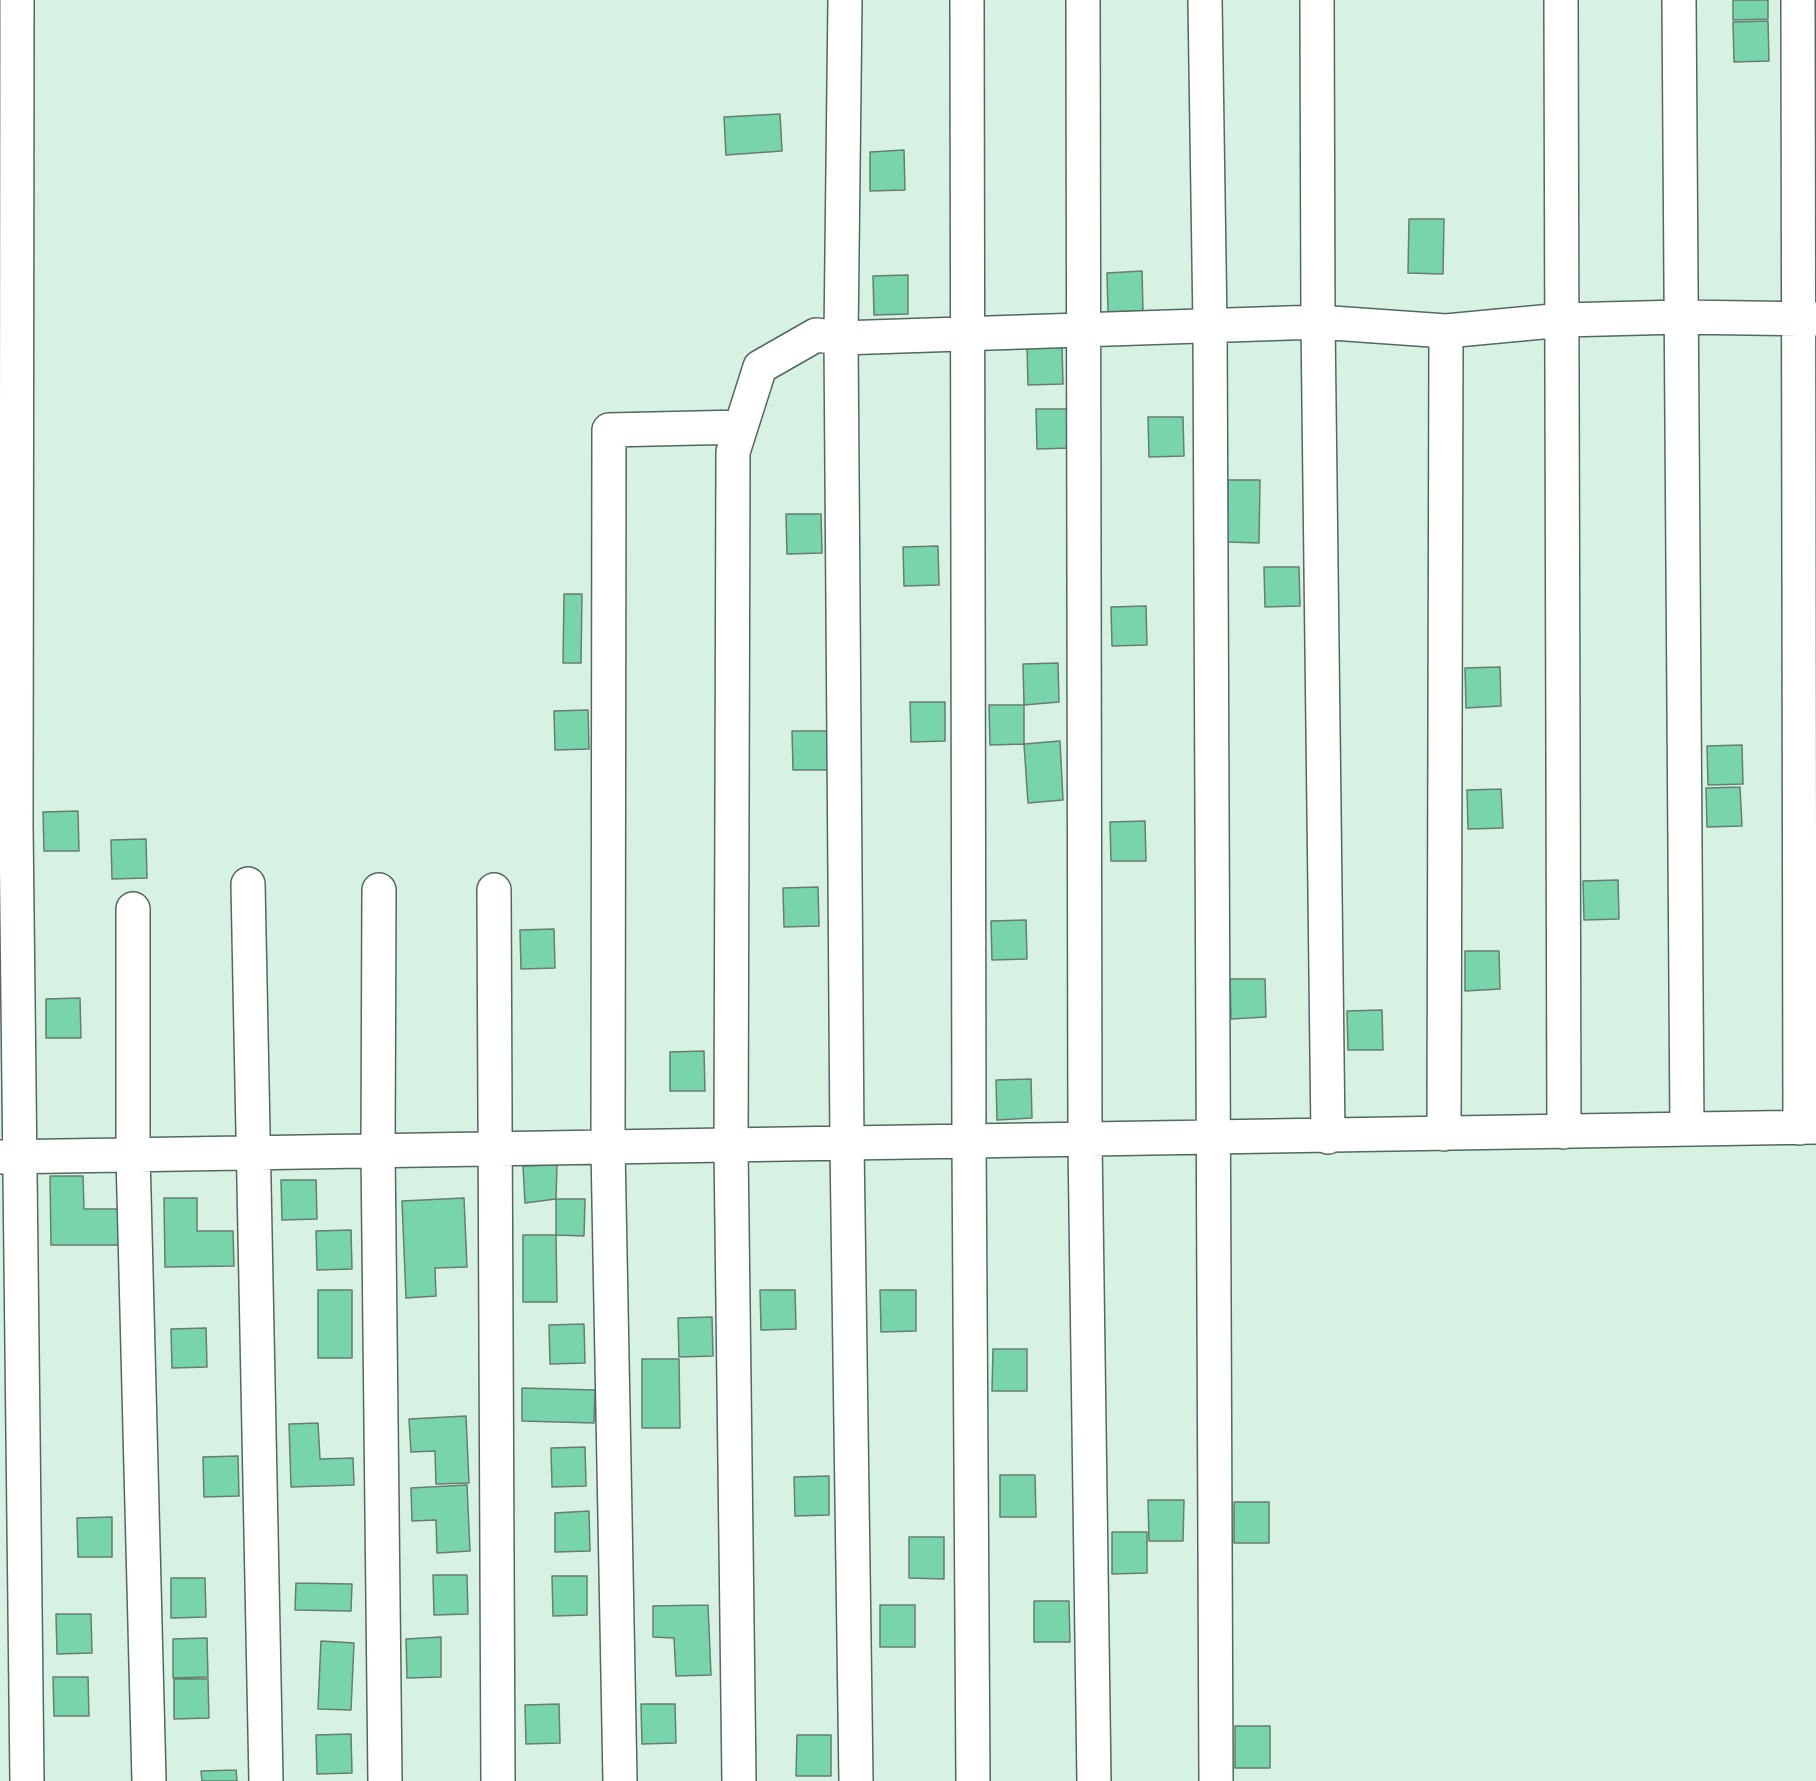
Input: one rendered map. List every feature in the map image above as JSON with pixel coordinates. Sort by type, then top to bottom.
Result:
[{"type":"street","points":[[17,0],[16,826],[11,1157],[27,1781]]},
{"type":"street","points":[[845,0],[841,338],[847,1144],[856,1781]]},
{"type":"street","points":[[967,0],[969,1143],[973,1781]]},
{"type":"street","points":[[1083,0],[1086,330],[1085,1141],[1094,1781]]},
{"type":"street","points":[[1205,0],[1210,326],[1216,1781]]},
{"type":"street","points":[[1317,0],[1318,322],[1328,1137]]},
{"type":"street","points":[[1561,0],[1564,1132]]},
{"type":"street","points":[[1679,0],[1687,1129]]},
{"type":"street","points":[[11,1157],[969,1143],[1808,1127],[1807,319],[1798,0]]},
{"type":"street","points":[[739,1781],[731,1146],[733,452],[760,367],[816,334],[841,338],[1318,322],[1446,331],[1563,320],[1681,317],[1807,319]]},
{"type":"street","points":[[1444,1134],[1446,331]]},
{"type":"street","points":[[620,1781],[608,1148],[609,430],[741,427]]},
{"type":"street","points":[[248,884],[266,1781]]},
{"type":"street","points":[[379,890],[378,1151],[385,1781]]},
{"type":"street","points":[[494,890],[498,1781]]},
{"type":"street","points":[[133,909],[133,1155],[149,1781]]},
{"type":"building","points":[[1733,0],[1768,0],[1768,19],[1733,20]]},
{"type":"building","points":[[1768,21],[1769,61],[1734,62],[1733,22]]},
{"type":"building","points":[[780,114],[782,151],[726,155],[724,117]]},
{"type":"building","points":[[904,150],[905,190],[870,191],[870,152]]},
{"type":"building","points":[[1409,219],[1444,219],[1443,274],[1408,273]]},
{"type":"building","points":[[1142,271],[1143,311],[1108,312],[1107,273]]},
{"type":"building","points":[[908,275],[908,314],[874,315],[873,276]]},
{"type":"building","points":[[1062,345],[1063,384],[1028,385],[1027,346]]},
{"type":"building","points":[[1036,409],[1071,409],[1071,448],[1037,449]]},
{"type":"building","points":[[1148,417],[1183,417],[1184,456],[1149,457]]},
{"type":"building","points":[[1228,480],[1260,480],[1259,543],[1227,542]]},
{"type":"building","points":[[786,514],[821,514],[822,553],[787,554]]},
{"type":"building","points":[[938,546],[939,585],[904,586],[903,547]]},
{"type":"building","points":[[1264,567],[1299,567],[1300,606],[1265,607]]},
{"type":"building","points":[[564,594],[582,594],[581,663],[563,663]]},
{"type":"building","points":[[1146,606],[1147,645],[1112,646],[1111,607]]},
{"type":"building","points":[[1058,663],[1059,702],[1024,705],[1023,664]]},
{"type":"building","points":[[1500,667],[1501,706],[1466,708],[1465,668]]},
{"type":"building","points":[[910,702],[945,702],[945,741],[911,742]]},
{"type":"building","points":[[989,705],[1024,705],[1024,744],[990,745]]},
{"type":"building","points":[[588,710],[589,749],[555,750],[554,711]]},
{"type":"building","points":[[792,731],[827,731],[828,770],[793,770]]},
{"type":"building","points":[[1060,741],[1063,800],[1028,803],[1024,744]]},
{"type":"building","points":[[1742,745],[1743,784],[1708,785],[1707,746]]},
{"type":"building","points":[[1740,787],[1742,826],[1707,827],[1706,788]]},
{"type":"building","points":[[1501,789],[1503,828],[1468,829],[1467,790]]},
{"type":"building","points":[[78,811],[79,851],[44,851],[43,812]]},
{"type":"building","points":[[1145,821],[1146,861],[1111,861],[1110,822]]},
{"type":"building","points":[[146,839],[147,878],[112,879],[111,840]]},
{"type":"building","points":[[1618,880],[1619,919],[1584,920],[1583,881]]},
{"type":"building","points":[[818,887],[819,926],[784,927],[783,888]]},
{"type":"building","points":[[1026,920],[1027,959],[992,960],[991,921]]},
{"type":"building","points":[[554,929],[555,968],[521,969],[520,930]]},
{"type":"building","points":[[1465,951],[1499,951],[1500,989],[1465,991]]},
{"type":"building","points":[[1230,979],[1265,979],[1266,1017],[1231,1019]]},
{"type":"building","points":[[80,998],[81,1038],[46,1038],[46,999]]},
{"type":"building","points":[[1382,1010],[1383,1050],[1348,1050],[1347,1011]]},
{"type":"building","points":[[704,1051],[705,1091],[670,1091],[670,1052]]},
{"type":"building","points":[[1031,1079],[1032,1118],[997,1120],[996,1080]]},
{"type":"building","points":[[557,1165],[556,1199],[525,1203],[523,1166]]},
{"type":"building","points":[[50,1176],[83,1176],[84,1209],[119,1209],[120,1245],[51,1245]]},
{"type":"building","points":[[281,1180],[316,1180],[317,1219],[282,1220]]},
{"type":"building","points":[[164,1198],[197,1198],[197,1231],[233,1231],[234,1266],[165,1267]]},
{"type":"building","points":[[464,1198],[467,1267],[435,1268],[436,1296],[406,1298],[402,1201]]},
{"type":"building","points":[[556,1199],[585,1199],[584,1236],[556,1235]]},
{"type":"building","points":[[351,1230],[352,1269],[317,1270],[316,1231]]},
{"type":"building","points":[[523,1235],[556,1235],[557,1302],[523,1302]]},
{"type":"building","points":[[318,1290],[352,1290],[352,1358],[318,1358]]},
{"type":"building","points":[[760,1290],[795,1290],[796,1329],[761,1330]]},
{"type":"building","points":[[880,1290],[916,1290],[916,1331],[881,1332]]},
{"type":"building","points":[[712,1317],[713,1356],[679,1357],[678,1318]]},
{"type":"building","points":[[584,1324],[585,1363],[550,1364],[549,1325]]},
{"type":"building","points":[[206,1328],[207,1367],[172,1368],[171,1329]]},
{"type":"building","points":[[993,1349],[1027,1349],[1027,1391],[992,1391]]},
{"type":"building","points":[[642,1359],[679,1359],[680,1428],[642,1428]]},
{"type":"building","points":[[522,1388],[595,1390],[594,1423],[522,1421]]},
{"type":"building","points":[[466,1416],[469,1483],[436,1484],[435,1451],[411,1452],[409,1419]]},
{"type":"building","points":[[318,1423],[320,1459],[353,1458],[354,1485],[291,1487],[289,1424]]},
{"type":"building","points":[[585,1447],[586,1486],[552,1487],[551,1448]]},
{"type":"building","points":[[238,1456],[239,1496],[204,1497],[203,1457]]},
{"type":"building","points":[[1000,1475],[1035,1475],[1036,1517],[1000,1517]]},
{"type":"building","points":[[829,1476],[829,1515],[795,1516],[794,1477]]},
{"type":"building","points":[[467,1485],[470,1551],[437,1553],[436,1520],[412,1521],[411,1488]]},
{"type":"building","points":[[1148,1500],[1184,1500],[1183,1541],[1149,1541]]},
{"type":"building","points":[[1234,1502],[1269,1502],[1269,1543],[1234,1543]]},
{"type":"building","points":[[589,1511],[590,1551],[555,1552],[555,1513]]},
{"type":"building","points":[[112,1517],[112,1557],[78,1557],[77,1518]]},
{"type":"building","points":[[1112,1532],[1147,1532],[1147,1573],[1112,1574]]},
{"type":"building","points":[[909,1537],[944,1537],[944,1579],[909,1578]]},
{"type":"building","points":[[433,1575],[467,1575],[468,1614],[434,1615]]},
{"type":"building","points":[[552,1576],[587,1576],[587,1615],[553,1616]]},
{"type":"building","points":[[171,1578],[205,1578],[206,1617],[171,1618]]},
{"type":"building","points":[[296,1583],[352,1584],[351,1611],[295,1610]]},
{"type":"building","points":[[1034,1601],[1069,1601],[1070,1642],[1034,1642]]},
{"type":"building","points":[[708,1605],[711,1675],[676,1676],[674,1638],[653,1637],[653,1606]]},
{"type":"building","points":[[880,1605],[915,1605],[915,1647],[880,1647]]},
{"type":"building","points":[[56,1614],[91,1614],[92,1653],[57,1654]]},
{"type":"building","points":[[441,1637],[441,1677],[407,1678],[406,1639]]},
{"type":"building","points":[[207,1638],[208,1677],[173,1678],[173,1639]]},
{"type":"building","points":[[321,1641],[354,1643],[351,1710],[318,1709]]},
{"type":"building","points":[[53,1677],[88,1677],[89,1716],[54,1716]]},
{"type":"building","points":[[174,1679],[208,1679],[209,1718],[174,1719]]},
{"type":"building","points":[[559,1704],[560,1743],[526,1744],[525,1705]]},
{"type":"building","points":[[641,1704],[675,1704],[676,1743],[642,1744]]},
{"type":"building","points":[[1235,1726],[1270,1726],[1270,1768],[1235,1768]]},
{"type":"building","points":[[351,1734],[352,1773],[317,1774],[316,1735]]},
{"type":"building","points":[[797,1735],[831,1735],[831,1776],[796,1776]]},
{"type":"building","points":[[236,1770],[237,1781],[202,1781],[201,1771]]}]
